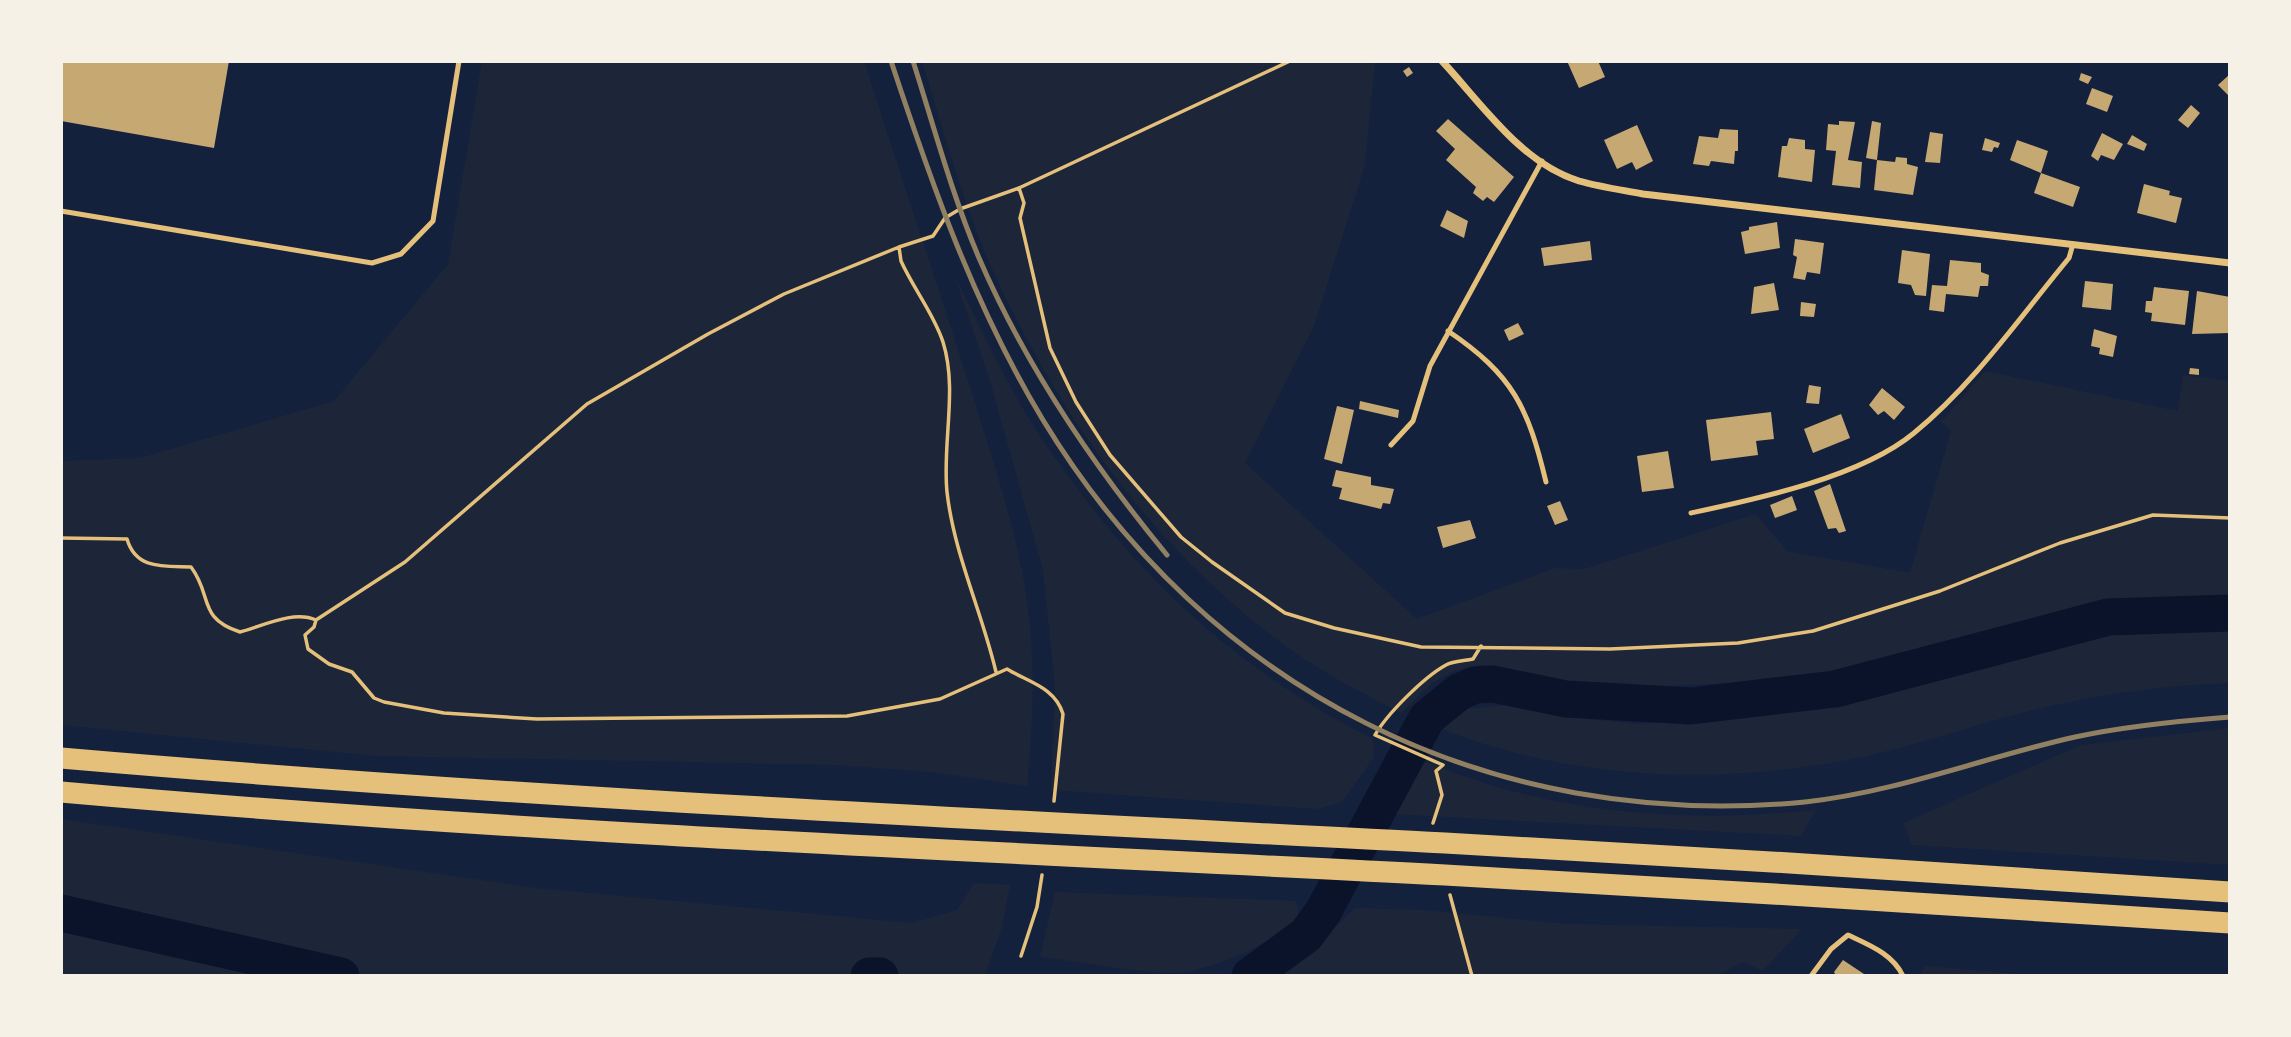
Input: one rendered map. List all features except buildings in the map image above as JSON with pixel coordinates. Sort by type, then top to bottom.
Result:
[{"type":"highway","points":[[61,758],[390,785],[2001,876],[2230,892]]},
{"type":"highway","points":[[61,792],[295,813],[905,849],[1447,875],[2230,923]]},
{"type":"street","points":[[1442,61],[1516,142],[1542,161],[1578,180],[1643,194],[2230,264]]},
{"type":"lane","points":[[61,211],[372,263],[401,254],[433,220],[459,61]]},
{"type":"lane","points":[[1391,445],[1413,421],[1430,366],[1542,161]]},
{"type":"lane","points":[[1690,513],[1791,490],[1887,450],[1913,434],[1979,367],[2069,258],[2073,244]]},
{"type":"lane","points":[[1448,331],[1480,353],[1520,402],[1533,429],[1546,482]]},
{"type":"lane","points":[[1811,976],[1831,949],[1848,935],[1876,948],[1898,964],[1903,976]]},
{"type":"path","points":[[1054,801],[1063,714],[1059,702],[1050,692],[1029,683],[1007,668],[971,687],[940,699],[847,716],[537,719],[444,713],[402,707],[374,698],[352,672],[329,664],[308,649],[305,635],[314,627],[316,620],[405,562],[587,404],[708,334],[784,294],[933,236],[945,218],[960,209],[1019,188],[1290,61]]},
{"type":"path","points":[[1019,188],[1024,203],[1020,218],[1049,348],[1076,402],[1111,455],[1181,537],[1285,613],[1334,628],[1421,647],[1610,649],[1738,643],[1813,631],[1940,591],[2060,543],[2153,515],[2230,518]]},
{"type":"path","points":[[899,247],[901,261],[943,342],[947,389],[947,491],[962,562],[983,619],[996,672]]},
{"type":"path","points":[[61,538],[127,539],[131,552],[144,563],[191,567],[218,622],[240,632],[287,618],[308,617],[316,620]]},
{"type":"path","points":[[1436,771],[1443,765],[1376,735],[1388,713],[1425,681],[1447,664],[1473,659],[1481,646]]},
{"type":"path","points":[[1021,956],[1037,907],[1043,867]]},
{"type":"shaded area","points":[[482,61],[864,61],[971,390],[1017,547],[1027,601],[1033,670],[1027,786],[933,772],[835,765],[376,756],[61,725],[61,461],[140,458],[334,401],[448,264]]},
{"type":"shaded area","points":[[922,61],[1375,61],[1365,165],[1314,326],[1245,463],[1417,619],[1555,568],[1584,569],[1756,514],[1787,551],[1910,573],[1951,431],[1941,422],[1985,371],[2178,411],[2183,375],[2230,381],[2230,683],[2158,688],[2064,703],[1889,751],[1814,766],[1705,775],[1651,774],[1543,759],[1490,746],[1439,728],[1457,710],[1507,705],[1563,716],[1635,724],[1817,710],[1915,684],[1913,653],[1832,675],[1776,681],[1641,687],[1574,685],[1482,665],[1453,671],[1431,684],[1401,713],[1304,659],[1242,611],[1196,569],[1114,476],[1046,373],[989,262],[961,188]]},
{"type":"shaded area","points":[[955,277],[1006,378],[1040,436],[1074,485],[1147,571],[1227,646],[1272,679],[1373,739],[1374,757],[1342,802],[1317,809],[1051,790],[1055,687],[1043,570],[990,381]]},
{"type":"shaded area","points":[[2230,728],[2230,865],[1912,845],[1903,823],[2081,745]]},
{"type":"shaded area","points":[[1420,759],[1468,778],[1516,792],[1614,810],[1714,816],[1816,810],[1801,836],[1391,814]]},
{"type":"shaded area","points":[[61,819],[536,888],[912,923],[957,910],[974,883],[1010,885],[1002,927],[985,976],[61,976]]},
{"type":"shaded area","points":[[1055,892],[1296,901],[1300,919],[1256,947],[1219,963],[1184,972],[1136,970],[1040,957]]},
{"type":"shaded area","points":[[1355,908],[1423,910],[1567,924],[1802,929],[1763,971],[1742,962],[1717,976],[1278,976],[1294,967]]},
{"type":"shaded area","points":[[1925,966],[2042,976],[1920,976]]},
{"type":"waterway","points":[[1250,976],[1306,935],[1323,912],[1427,718],[1459,692],[1475,685],[1493,684],[1566,699],[1691,706],[1835,689],[2108,617],[2230,613]]},
{"type":"waterway","points":[[61,913],[341,976]]},
{"type":"waterway","points":[[869,976],[880,976]]},
{"type":"railway","points":[[891,61],[939,200],[996,334],[1043,420],[1110,515],[1187,598],[1273,668],[1367,724],[1469,766],[1576,793],[1688,805],[1805,802],[1840,797],[1908,782],[2075,737],[2152,724],[2230,717]]},
{"type":"railway","points":[[913,61],[969,234],[997,298],[1039,376],[1087,450],[1167,555]]}]
